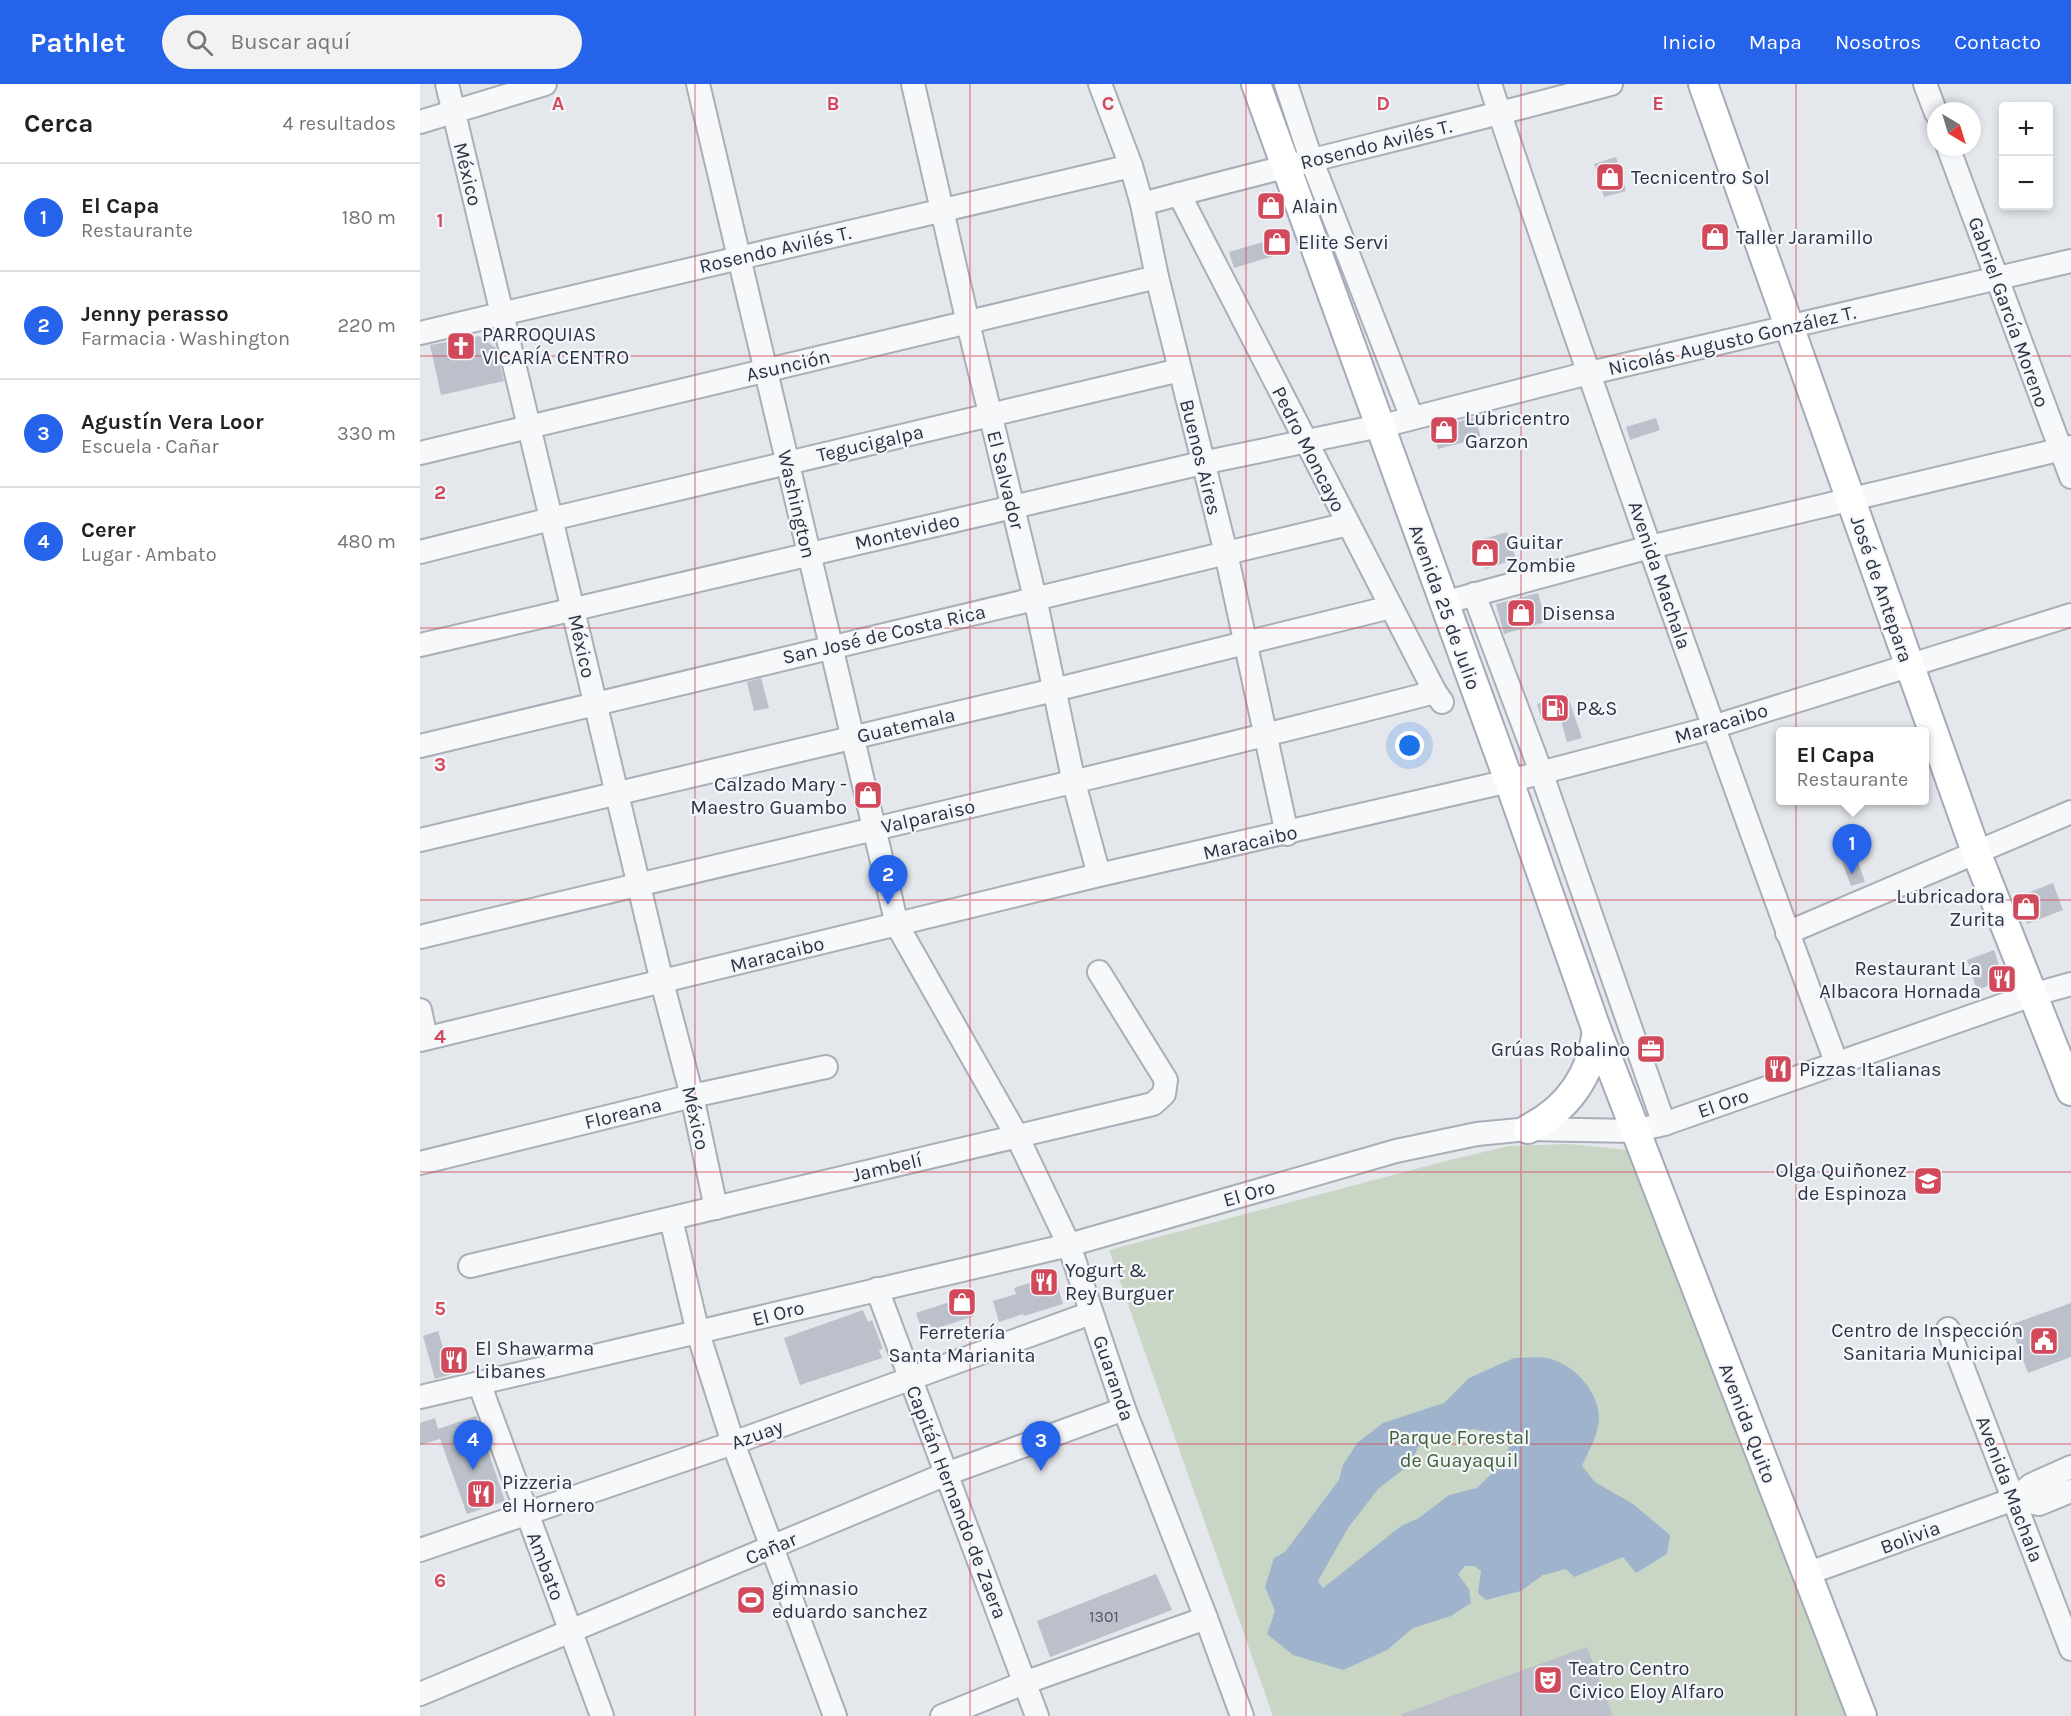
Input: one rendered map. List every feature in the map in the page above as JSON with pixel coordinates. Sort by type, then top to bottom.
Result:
[{"type":"main road","name":"Avenida 25 de Julio","points":[[1256,84],[1284,166],[1395,422],[1443,603],[1634,1131]]},
{"type":"main road","name":"José de Antepara","points":[[1703,84],[1976,852],[2071,1091]]},
{"type":"main road","points":[[1528,1130],[1554,1113],[1575,1089],[1590,1062],[1597,1031]]},
{"type":"main road","name":"Avenida Quito","points":[[1634,1131],[1862,1716]]},
{"type":"street","name":"México","points":[[447,84],[662,982],[692,1096],[716,1208]]},
{"type":"street","points":[[420,122],[545,84]]},
{"type":"street","name":"Washington","points":[[698,84],[897,925]]},
{"type":"street","name":"El Salvador","points":[[913,84],[1035,598],[1074,783],[1099,875]]},
{"type":"street","name":"Buenos Aires","points":[[1100,84],[1131,166],[1142,204],[1157,277],[1226,553],[1287,834]]},
{"type":"street","name":"Avenida 25 de Julio","points":[[1286,84],[1395,422]]},
{"type":"street","name":"Avenida Machala","points":[[1490,84],[1588,373],[1787,933],[1837,1064]]},
{"type":"street","name":"Rosendo Avilés T.","points":[[1142,204],[1611,84]]},
{"type":"street","points":[[1925,84],[1932,102]]},
{"type":"street","name":"Gabriel García Moreno","points":[[1951,156],[1997,278],[2066,449],[2071,477]]},
{"type":"street","name":"Rosendo Avilés T.","points":[[420,333],[1131,166]]},
{"type":"street","name":"Pedro Moncayo","points":[[1179,194],[1439,697]]},
{"type":"street","name":"Nicolás Augusto González T.","points":[[1395,422],[1588,373],[2071,261]]},
{"type":"street","name":"Asunción","points":[[420,453],[1157,277]]},
{"type":"street","name":"Tegucigalpa","points":[[420,552],[1180,370]]},
{"type":"street","name":"Montevideo","points":[[420,645],[1202,463],[1395,422]]},
{"type":"street","points":[[1443,603],[1650,547],[2066,449]]},
{"type":"street","name":"San José de Costa Rica","points":[[420,746],[1348,524]]},
{"type":"street","name":"Avenida 25 de Julio","points":[[1474,594],[1541,772],[1664,1124]]},
{"type":"street","name":"Guatemala","points":[[420,840],[1054,690],[1391,607]]},
{"type":"street","name":"Maracaibo","points":[[423,1039],[1099,875],[1287,834],[1509,781],[1713,726],[2071,615]]},
{"type":"street","name":"Valparaiso","points":[[420,937],[874,828],[1439,697]]},
{"type":"street","points":[[1787,933],[2071,812]]},
{"type":"street","name":"Guaranda","points":[[897,925],[1017,1136],[1069,1245],[1124,1409],[1242,1716]]},
{"type":"street","name":"Jambelí","points":[[470,1266],[1153,1104],[1164,1094],[1166,1080],[1099,972]]},
{"type":"street","name":"El Oro","points":[[420,1397],[698,1333],[877,1288],[1069,1245],[1396,1151],[1477,1134],[1528,1130],[1634,1131],[1664,1124],[2032,995],[2071,984]]},
{"type":"street","points":[[420,1010],[423,1039]]},
{"type":"street","name":"Floreana","points":[[420,1163],[692,1096],[826,1067]]},
{"type":"street","points":[[671,1219],[698,1333],[732,1443],[835,1716]]},
{"type":"street","name":"Capitán Hernando de Zaera","points":[[877,1288],[1037,1716]]},
{"type":"street","name":"Azuay","points":[[420,1550],[732,1443],[1092,1313]]},
{"type":"street","name":"Avenida Machala","points":[[1948,1329],[2071,1649]]},
{"type":"street","name":"Ambato","points":[[479,1383],[602,1716]]},
{"type":"street","name":"Cañar","points":[[420,1694],[946,1474],[1124,1409]]},
{"type":"street","name":"Bolivia","points":[[1806,1574],[2014,1499],[2031,1485],[2071,1467]]},
{"type":"street","name":"Bolivia","points":[[2014,1499],[2039,1503],[2071,1491]]},
{"type":"street","points":[[942,1716],[1024,1683],[1206,1618]]},
{"type":"green space","name":"Parque Forestal de Guayaquil","points":[[1569,1144],[1628,1150],[1847,1716],[1273,1716],[1109,1250],[1509,1146]]},
{"type":"water","points":[[1537,1357],[1560,1362],[1584,1381],[1598,1407],[1599,1423],[1582,1466],[1595,1482],[1633,1504],[1670,1535],[1667,1554],[1636,1573],[1623,1557],[1574,1577],[1566,1569],[1543,1575],[1521,1591],[1486,1600],[1478,1593],[1481,1571],[1474,1566],[1465,1566],[1458,1574],[1469,1589],[1471,1603],[1451,1616],[1413,1628],[1387,1650],[1343,1670],[1293,1655],[1267,1634],[1275,1611],[1265,1587],[1274,1558],[1285,1552],[1339,1480],[1343,1465],[1357,1443],[1383,1423],[1444,1403],[1469,1378],[1514,1358]],"holes":[[[1473,1429],[1509,1436],[1508,1453],[1477,1488],[1449,1495],[1419,1518],[1401,1526],[1323,1588],[1318,1581],[1348,1528],[1379,1488],[1412,1463],[1418,1447],[1427,1440]]]},
{"type":"building","name":"Tecnicentro Sol","points":[[1616,157],[1626,191],[1604,197],[1594,164]]},
{"type":"building","name":"Alain","points":[[1274,191],[1282,215],[1267,220],[1259,196]]},
{"type":"building","name":"Taller Jaramillo","points":[[1723,224],[1729,243],[1708,250],[1702,231]]},
{"type":"building","points":[[1283,236],[1287,252],[1234,268],[1229,252]]},
{"type":"building","points":[[479,336],[496,348],[504,381],[441,395],[430,345]]},
{"type":"building","points":[[1475,417],[1481,438],[1438,449],[1433,429]]},
{"type":"building","points":[[1656,418],[1660,430],[1630,440],[1626,427]]},
{"type":"building","points":[[1507,532],[1516,559],[1485,569],[1477,541]]},
{"type":"building","name":"Disensa","points":[[1538,593],[1546,622],[1504,634],[1496,604]]},
{"type":"building","points":[[761,678],[769,708],[754,711],[747,682]]},
{"type":"building","points":[[1567,694],[1582,738],[1567,742],[1560,716],[1542,721],[1537,704]]},
{"type":"building","points":[[1853,848],[1865,882],[1851,886],[1839,853]]},
{"type":"building","points":[[2053,883],[2063,910],[2027,924],[2017,897]]},
{"type":"building","points":[[1994,950],[2004,980],[1977,990],[1967,960]]},
{"type":"building","points":[[1054,1275],[1063,1304],[999,1322],[993,1301],[1016,1294],[1014,1288]]},
{"type":"building","points":[[968,1296],[974,1316],[923,1333],[916,1313]]},
{"type":"building","name":"Centro de Inspección Sanitaria Municipal","points":[[2071,1303],[2071,1357],[2028,1373],[2010,1325]]},
{"type":"building","points":[[863,1310],[868,1322],[872,1320],[883,1349],[879,1350],[882,1358],[800,1385],[784,1338]]},
{"type":"building","points":[[438,1331],[445,1354],[461,1349],[466,1370],[435,1379],[423,1336]]},
{"type":"building","points":[[476,1416],[505,1501],[467,1514],[440,1439],[420,1445],[420,1423],[435,1418],[438,1429]]},
{"type":"building","points":[[1156,1574],[1172,1610],[1050,1657],[1037,1621]]},
{"type":"building","name":"Teatro Centro Civico Eloy Alfaro","points":[[1587,1647],[1613,1716],[1402,1716],[1402,1714]]},
{"type":"place","name":"Tecnicentro Sol","points":[[1610,177]]},
{"type":"place","name":"Alain","points":[[1271,206]]},
{"type":"place","name":"Taller Jaramillo","points":[[1715,237]]},
{"type":"place","name":"Elite Servi","points":[[1277,242]]},
{"type":"place","name":"PARROQUIAS VICARÍA CENTRO","points":[[461,346]]},
{"type":"place","name":"Lubricentro Garzon","points":[[1444,430]]},
{"type":"place","name":"Guitar Zombie","points":[[1485,553]]},
{"type":"place","name":"Disensa","points":[[1521,613]]},
{"type":"place","name":"P&S","points":[[1555,708]]},
{"type":"place","name":"Calzado Mary - Maestro Guambo","points":[[868,795]]},
{"type":"place","name":"El Capa","points":[[1852,874]]},
{"type":"place","name":"Jenny perasso","points":[[888,905]]},
{"type":"place","name":"Lubricadora Zurita","points":[[2026,907]]},
{"type":"place","name":"Restaurant La Albacora Hornada","points":[[2002,979]]},
{"type":"place","name":"Grúas Robalino","points":[[1651,1049]]},
{"type":"place","name":"Pizzas Italianas","points":[[1778,1069]]},
{"type":"place","name":"Olga Quiñonez de Espinoza","points":[[1928,1181]]},
{"type":"place","name":"Yogurt & Rey Burguer","points":[[1044,1282]]},
{"type":"place","name":"Ferretería Santa Marianita","points":[[962,1302]]},
{"type":"place","name":"Centro de Inspección Sanitaria Municipal","points":[[2044,1341]]},
{"type":"place","name":"El Shawarma Libanes","points":[[454,1360]]},
{"type":"place","name":"Cerer","points":[[473,1470]]},
{"type":"place","name":"Agustín Vera Loor","points":[[1041,1471]]},
{"type":"place","name":"Pizzeria el Hornero","points":[[481,1494]]},
{"type":"place","name":"gimnasio eduardo sanchez","points":[[751,1600]]},
{"type":"place","name":"Teatro Centro Civico Eloy Alfaro","points":[[1548,1680]]}]
